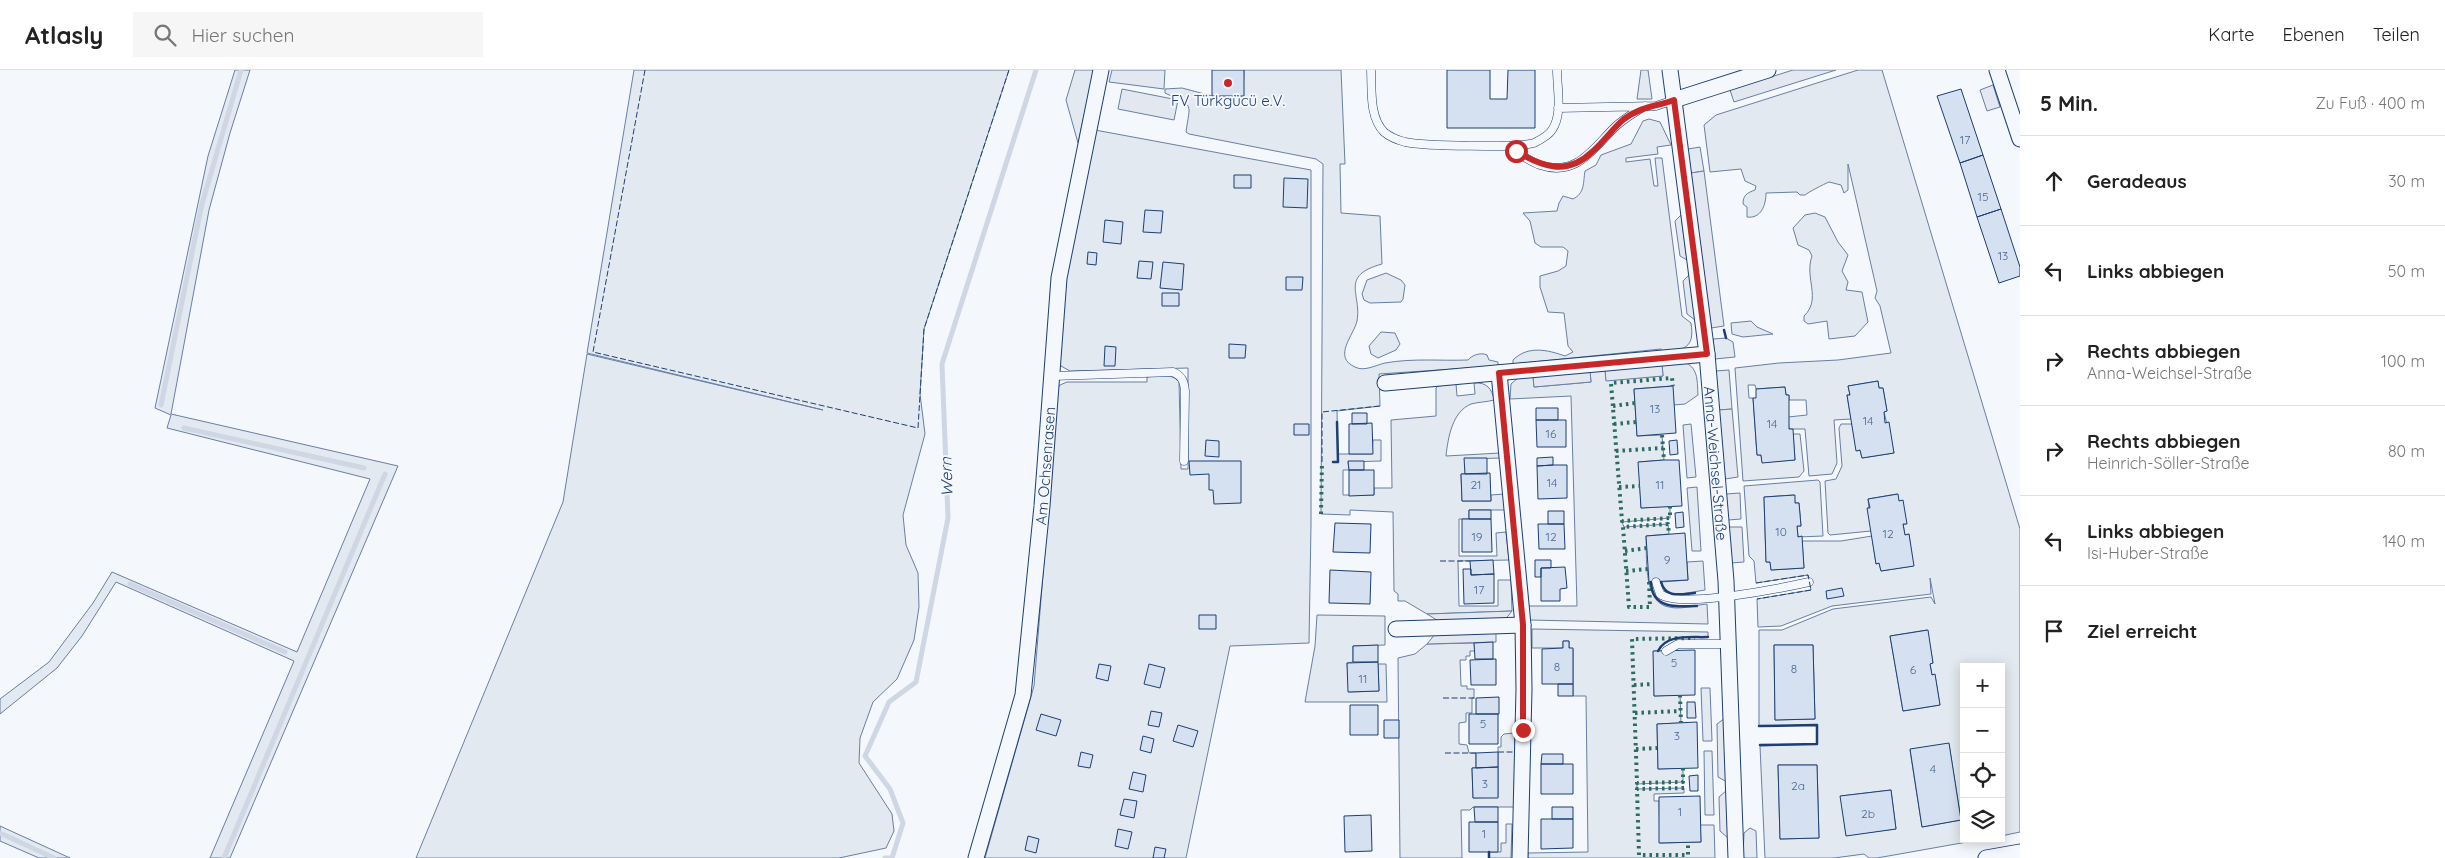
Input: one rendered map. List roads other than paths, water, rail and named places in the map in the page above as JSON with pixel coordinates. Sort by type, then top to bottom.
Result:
[{"type":"street","name":"Am Ochsenrasen","points":[[976,858],[1023,695],[1053,376],[1059,278],[1101,70]]},
{"type":"street","name":"Anna-Weichsel-Straße","points":[[1670,70],[1707,354],[1730,644],[1736,858]]},
{"type":"street","points":[[1674,100],[1768,70]]},
{"type":"street","points":[[1997,70],[2020,139]]},
{"type":"street","points":[[1385,383],[1707,354]]},
{"type":"street","points":[[1499,373],[1523,625],[1524,689],[1520,858]]},
{"type":"street","points":[[1396,629],[1523,625]]},
{"type":"street","points":[[1986,858],[2020,852]]},
{"type":"lane","points":[[1372,70],[1374,109],[1380,126],[1391,137],[1413,143],[1506,145],[1533,143],[1552,131],[1558,108],[1557,70]]},
{"type":"lane","points":[[1558,108],[1656,106],[1674,100]]},
{"type":"lane","points":[[1506,145],[1542,166],[1560,167],[1576,164],[1594,151],[1625,118],[1645,106]]},
{"type":"lane","points":[[1053,376],[1173,372],[1178,374],[1184,382],[1185,390],[1184,461]]},
{"type":"lane","points":[[1656,582],[1660,594],[1671,599],[1727,595],[1809,582]]},
{"type":"lane","points":[[1666,650],[1678,644],[1730,644]]},
{"type":"waterway","points":[[161,405],[202,204],[241,70]]},
{"type":"waterway","name":"Wern","points":[[885,858],[892,858],[903,823],[890,789],[865,756],[889,702],[916,682],[948,518],[942,364],[1036,70]]},
{"type":"waterway","points":[[184,428],[364,468]]},
{"type":"waterway","points":[[224,858],[385,474]]},
{"type":"waterway","points":[[130,584],[285,652]]},
{"type":"waterway","points":[[0,833],[54,858]]},
{"type":"place","name":"FV Türkgücü e.V.","points":[[1228,83]]}]
